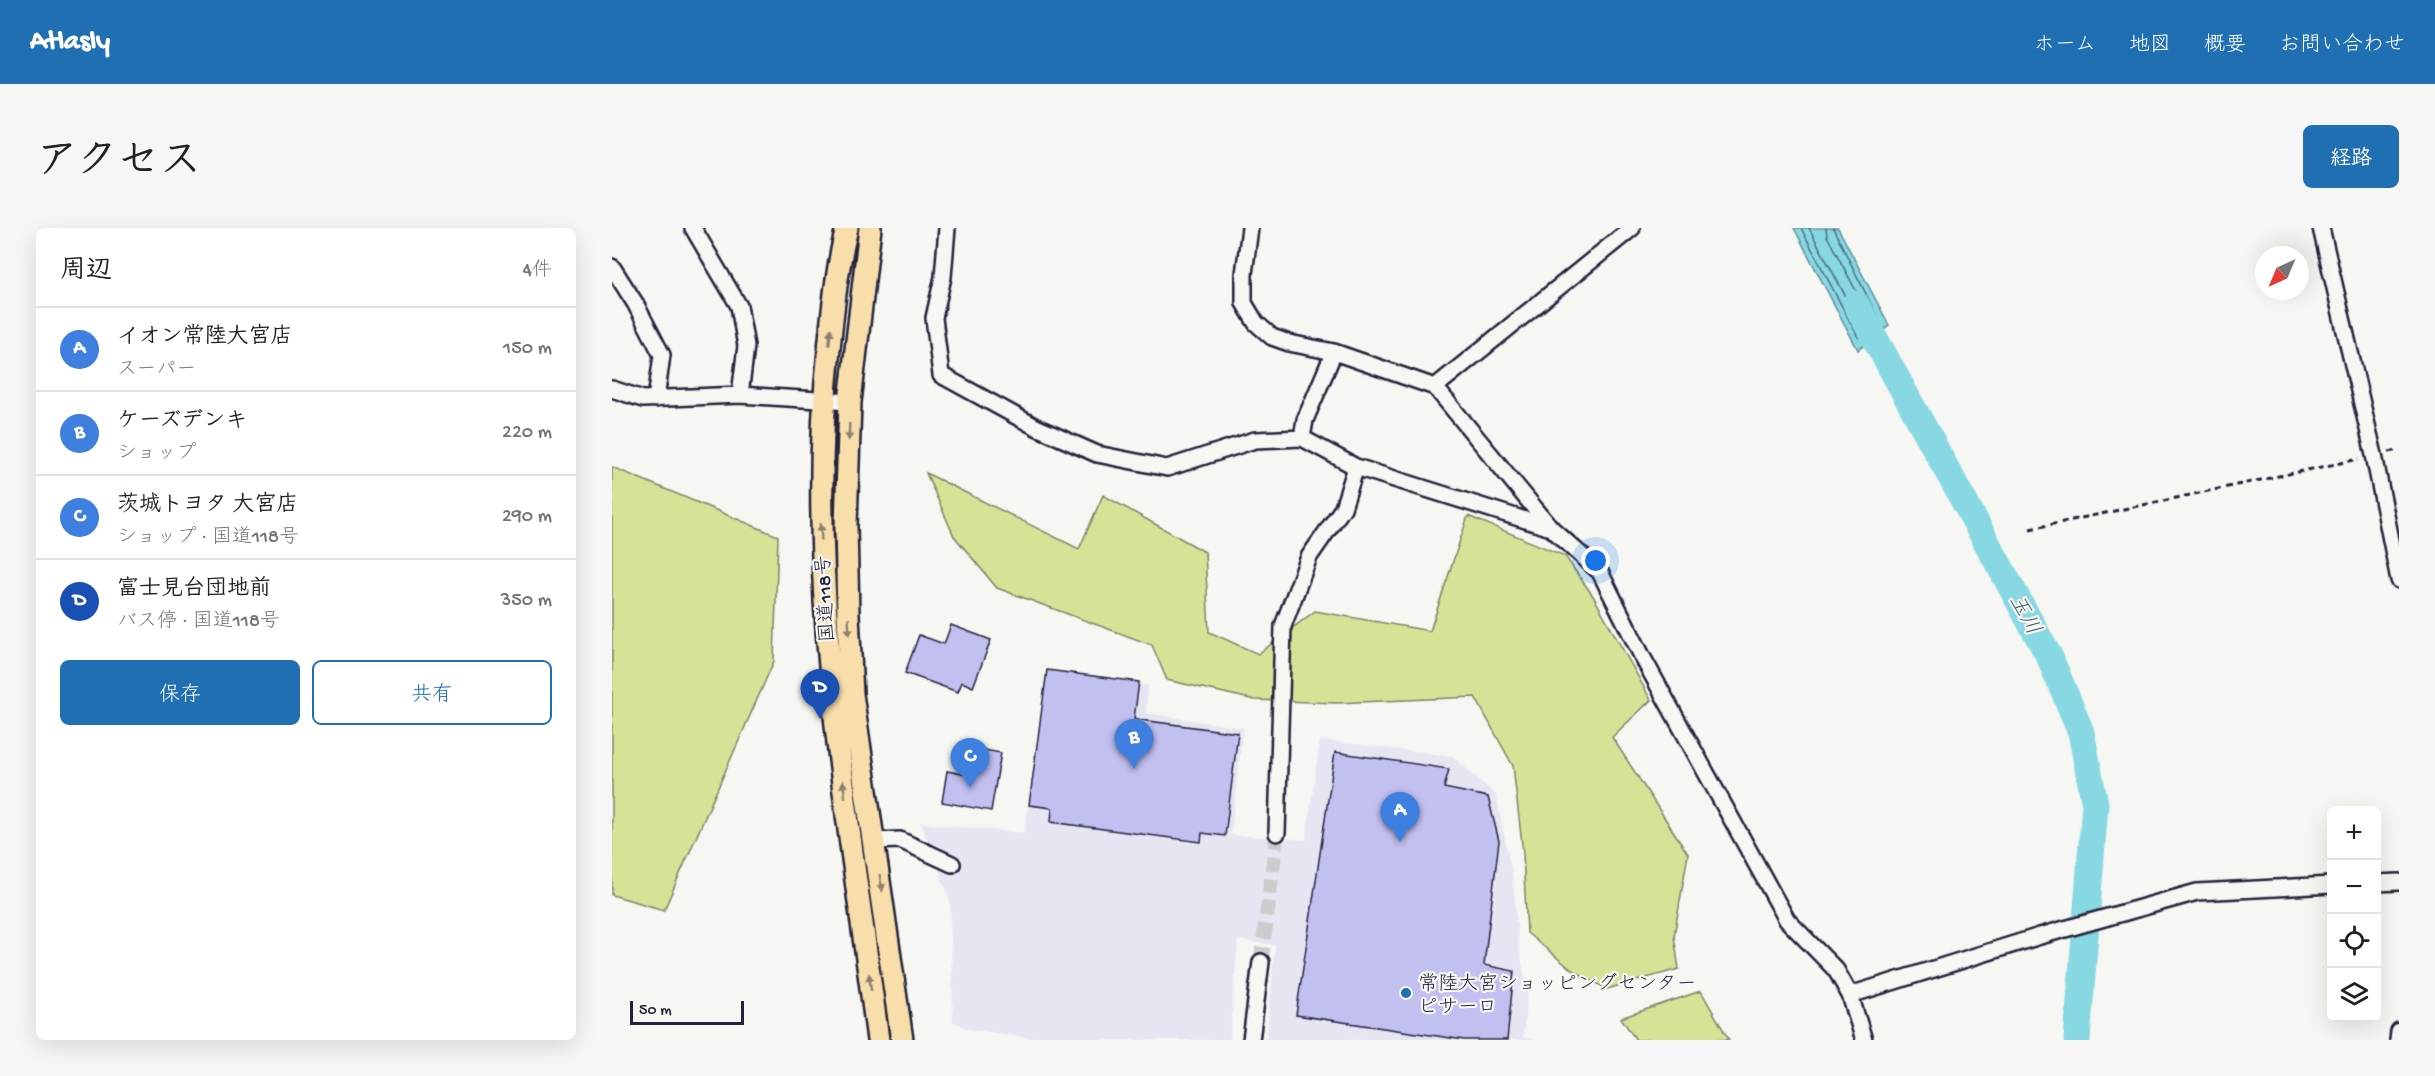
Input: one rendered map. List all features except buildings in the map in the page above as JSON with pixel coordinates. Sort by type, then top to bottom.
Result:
[{"type":"highway","name":"国道118号","points":[[847,228],[824,399],[821,525],[831,695],[878,1040]]},
{"type":"highway","name":"国道118号","points":[[870,228],[850,402],[846,526],[852,694],[902,1040]]},
{"type":"street","points":[[693,228],[740,306],[746,346],[740,394]]},
{"type":"street","points":[[947,228],[943,277],[934,318],[941,375],[1036,427],[1097,454],[1167,468],[1255,440],[1302,438],[1356,466],[1551,528]]},
{"type":"street","points":[[1250,228],[1244,274],[1244,303],[1256,323],[1272,337],[1289,344],[1334,352],[1435,387],[1551,528],[1599,572],[1643,658],[1787,920],[1836,970],[1850,995],[1864,1040]]},
{"type":"street","points":[[1435,387],[1632,228]]},
{"type":"street","points":[[2321,228],[2374,455],[2399,580]]},
{"type":"street","points":[[612,267],[635,303],[662,355],[656,399]]},
{"type":"street","points":[[1302,438],[1305,420],[1334,352]]},
{"type":"street","points":[[612,389],[643,399],[740,394],[850,402]]},
{"type":"street","points":[[1276,833],[1283,626],[1309,557],[1343,508],[1356,466]]},
{"type":"street","points":[[874,841],[900,840],[952,864]]},
{"type":"street","points":[[2381,883],[2399,882]]},
{"type":"street","points":[[1850,995],[2040,936],[2197,892],[2327,885]]},
{"type":"street","points":[[1251,1040],[1261,962]]},
{"type":"street","points":[[2398,1040],[2399,1031]]},
{"type":"path","points":[[2030,529],[2374,455]]},
{"type":"shaded area","points":[[1047,670],[1139,682],[1148,686],[1146,713],[1243,728],[1231,835],[1306,840],[1320,740],[1452,756],[1496,795],[1513,878],[1519,948],[1528,991],[1523,1037],[1537,1040],[1266,1040],[1275,945],[1238,940],[1230,1040],[1044,1040],[968,1029],[953,1021],[950,900],[921,823],[1024,833]]},
{"type":"green space","points":[[612,467],[778,536],[774,661],[664,910],[612,895]]},
{"type":"green space","points":[[926,473],[1079,549],[1103,495],[1205,552],[1209,632],[1258,654],[1315,611],[1430,631],[1468,516],[1565,556],[1593,596],[1651,700],[1612,737],[1688,854],[1674,936],[1679,969],[1607,989],[1572,970],[1527,933],[1523,853],[1513,766],[1475,697],[1336,703],[1255,700],[1167,680],[1152,645],[997,588],[954,536]]},
{"type":"green space","points":[[1701,991],[1729,1040],[1636,1040],[1621,1018]]},
{"type":"water","points":[[1794,228],[1838,228],[1889,325],[1858,350]]},
{"type":"waterway","name":"玉川","points":[[1856,304],[2050,658],[2081,732],[2095,804],[2077,1040]]},
{"type":"tunnel","points":[[1261,962],[1277,833]]},
{"type":"place","name":"富士見台団地前","points":[[820,719]]},
{"type":"place","name":"ケーズデンキ","points":[[1134,769]]},
{"type":"place","name":"茨城トヨタ 大宮店","points":[[970,788]]},
{"type":"place","name":"イオン常陸大宮店","points":[[1400,842]]},
{"type":"place","name":"常陸大宮ショッピングセンター ピサーロ","points":[[1406,993]]}]
